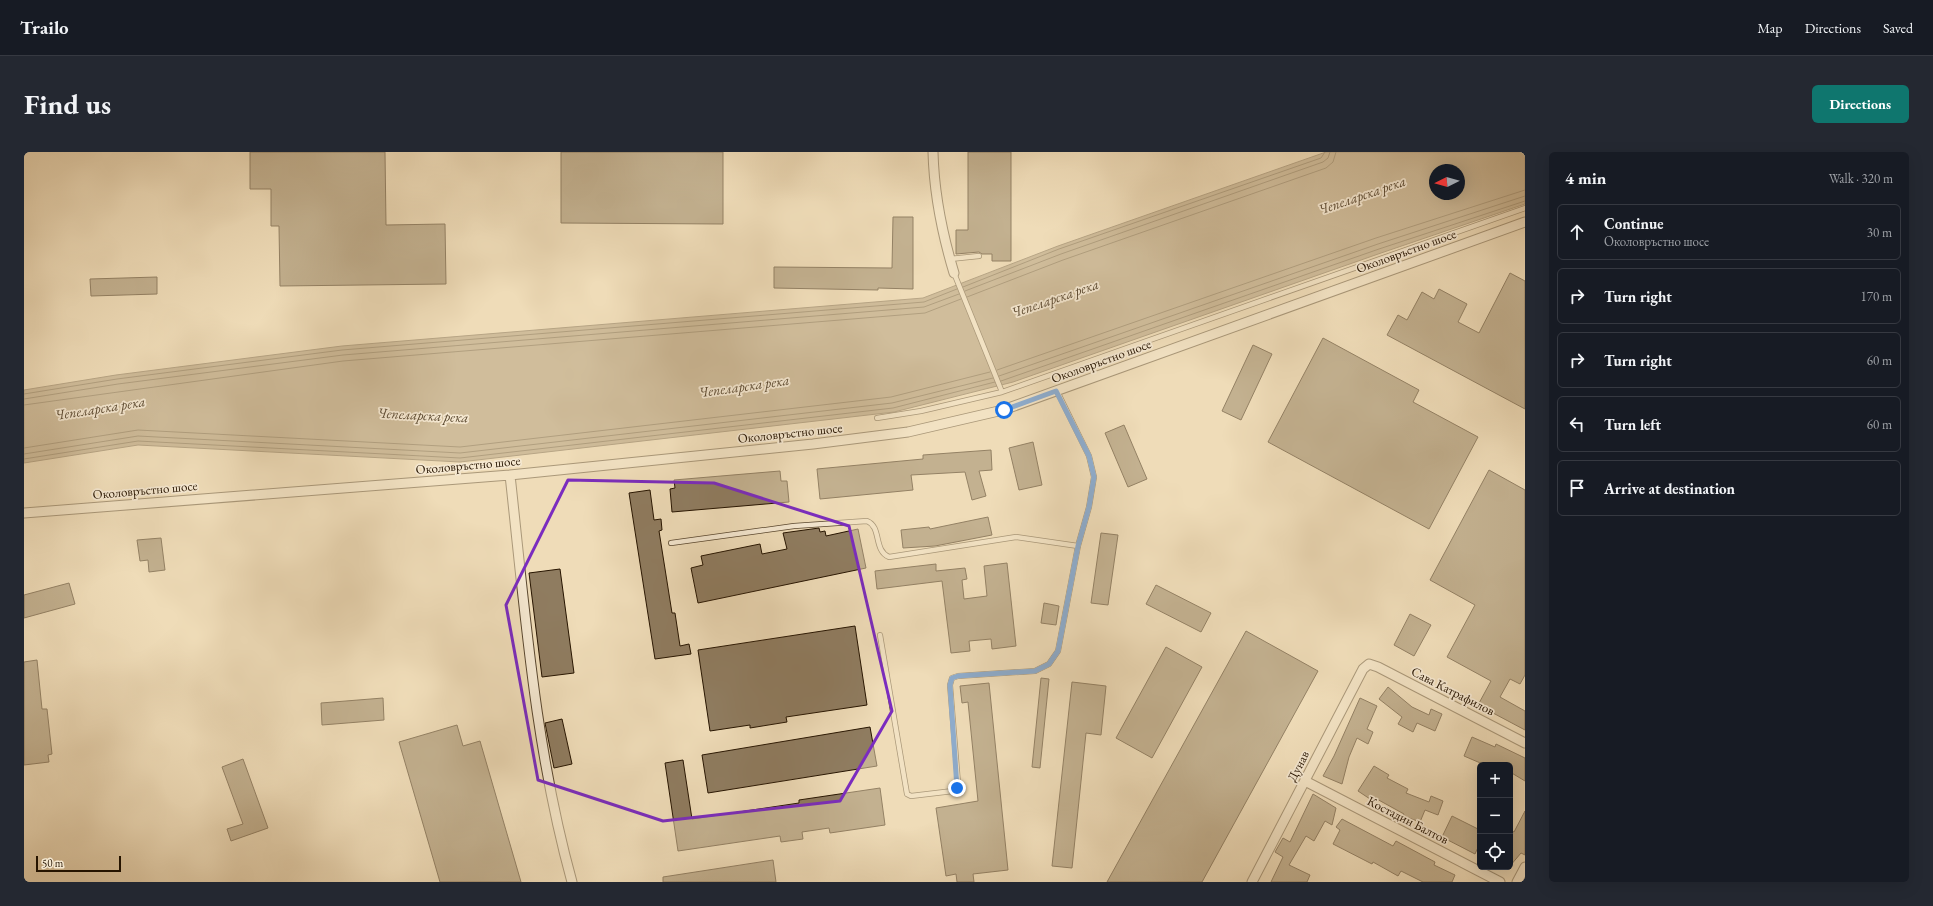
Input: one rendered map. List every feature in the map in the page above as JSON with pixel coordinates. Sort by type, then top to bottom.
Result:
[{"type":"street","points":[[933,152],[934,179],[940,222],[954,273]]},
{"type":"street","name":"Околовръстно шосе","points":[[24,513],[510,475],[813,444],[908,432],[1004,410],[1525,222]]},
{"type":"street","points":[[510,475],[535,706],[548,781],[572,882]]},
{"type":"street","name":"Сава Катрафилов","points":[[1369,664],[1378,667],[1525,743]]},
{"type":"street","name":"Дунав","points":[[1252,882],[1363,669],[1369,664]]},
{"type":"street","name":"Костадин Балтов","points":[[1305,781],[1500,882]]},
{"type":"street","points":[[1517,882],[1525,867]]},
{"type":"lane","points":[[877,418],[921,411],[1002,392],[1525,208]]},
{"type":"lane","points":[[950,258],[979,256]]},
{"type":"lane","points":[[954,273],[1002,392]]},
{"type":"lane","points":[[880,635],[907,794],[911,796],[953,791],[957,788],[958,783],[950,685],[952,678],[958,676],[1035,671],[1049,664],[1058,651],[1078,546],[1089,507],[1094,477],[1089,456],[1056,391]]},
{"type":"lane","points":[[671,544],[794,526],[867,521],[874,527],[880,551],[889,557],[1016,537],[1078,546]]},
{"type":"highlighted area","points":[[568,480],[714,483],[849,526],[892,711],[840,801],[663,821],[538,780],[506,605]]},
{"type":"water","name":"Чепеларска река","points":[[1326,152],[1525,152],[1525,204],[1013,382],[894,412],[460,462],[138,445],[24,463],[24,390],[116,375],[342,346],[923,298],[1058,246]]},
{"type":"building","points":[[250,152],[385,152],[386,225],[445,224],[446,284],[280,286],[279,226],[271,226],[271,189],[250,189]]},
{"type":"building","points":[[561,152],[723,152],[723,224],[561,223]]},
{"type":"building","points":[[968,152],[1011,152],[1011,261],[992,261],[992,254],[982,254],[979,252],[956,254],[956,230],[968,230]]},
{"type":"building","points":[[893,217],[913,217],[913,289],[878,288],[878,290],[774,288],[774,267],[892,268]]},
{"type":"building","points":[[1510,273],[1525,281],[1525,409],[1387,335],[1398,315],[1407,320],[1422,292],[1434,299],[1439,289],[1467,304],[1458,322],[1479,333]]},
{"type":"building","points":[[157,277],[157,294],[91,296],[90,279]]},
{"type":"building","points":[[1323,338],[1419,390],[1413,402],[1478,437],[1429,529],[1268,442]]},
{"type":"building","points":[[1253,345],[1272,354],[1241,420],[1222,411]]},
{"type":"building","points":[[1124,425],[1147,479],[1128,487],[1105,433]]},
{"type":"building","points":[[1033,442],[1042,485],[1019,490],[1009,448]]},
{"type":"building","points":[[991,450],[992,470],[979,471],[986,496],[972,500],[965,472],[911,475],[913,490],[820,499],[817,469],[923,459],[923,455]]},
{"type":"building","points":[[1489,470],[1525,490],[1525,675],[1520,684],[1510,679],[1500,697],[1525,711],[1525,730],[1478,705],[1491,681],[1447,657],[1475,605],[1430,580]]},
{"type":"building","points":[[780,471],[781,481],[787,481],[789,502],[672,512],[670,489],[675,488],[674,480]]},
{"type":"building","points":[[650,490],[654,520],[661,519],[662,530],[659,531],[672,613],[675,613],[680,646],[689,644],[691,654],[655,659],[629,493]]},
{"type":"building","points":[[988,517],[992,535],[935,546],[903,548],[901,530],[929,527],[930,529]]},
{"type":"building","points":[[819,528],[820,532],[825,531],[826,536],[858,529],[866,568],[698,603],[691,568],[703,565],[701,556],[760,544],[762,554],[787,549],[783,533]]},
{"type":"building","points":[[1101,533],[1118,535],[1108,605],[1091,603]]},
{"type":"building","points":[[161,538],[165,570],[149,572],[148,560],[140,561],[137,540]]},
{"type":"building","points":[[1007,563],[1016,646],[992,649],[991,639],[969,641],[970,651],[951,653],[942,581],[877,589],[875,571],[936,564],[936,571],[965,568],[967,579],[962,580],[964,599],[987,596],[984,566]]},
{"type":"building","points":[[560,569],[574,673],[542,677],[529,573]]},
{"type":"building","points":[[69,583],[75,604],[24,618],[24,595]]},
{"type":"building","points":[[1156,585],[1211,613],[1201,632],[1146,604]]},
{"type":"building","points":[[1044,603],[1059,606],[1056,625],[1041,623]]},
{"type":"building","points":[[1410,614],[1431,625],[1414,656],[1394,645]]},
{"type":"building","points":[[855,626],[867,705],[786,717],[787,722],[750,728],[750,725],[710,731],[698,650]]},
{"type":"building","points":[[1246,631],[1318,671],[1202,882],[1107,882]]},
{"type":"building","points":[[1166,647],[1202,667],[1152,758],[1116,738]]},
{"type":"building","points":[[37,660],[42,709],[47,709],[52,754],[48,755],[49,762],[24,765],[24,662]]},
{"type":"building","points":[[1041,678],[1049,679],[1040,768],[1032,767]]},
{"type":"building","points":[[1072,682],[1106,686],[1101,735],[1086,733],[1072,868],[1052,866]]},
{"type":"building","points":[[989,683],[1008,870],[973,874],[974,882],[957,882],[956,874],[946,876],[936,808],[978,801],[968,702],[962,703],[960,686]]},
{"type":"building","points":[[1388,687],[1412,707],[1429,715],[1431,709],[1442,714],[1435,731],[1417,723],[1413,732],[1398,724],[1402,717],[1379,699]]},
{"type":"building","points":[[383,698],[384,720],[322,725],[321,703]]},
{"type":"building","points":[[1360,698],[1377,706],[1367,729],[1373,732],[1368,744],[1357,738],[1349,757],[1342,784],[1323,776],[1334,756]]},
{"type":"building","points":[[562,719],[572,764],[554,768],[545,723]]},
{"type":"building","points":[[457,725],[463,746],[480,741],[521,882],[440,882],[399,742]]},
{"type":"building","points":[[870,727],[877,766],[708,793],[702,755]]},
{"type":"building","points":[[1472,737],[1495,747],[1496,744],[1525,758],[1525,781],[1513,774],[1513,762],[1478,762],[1464,756]]},
{"type":"building","points":[[243,759],[268,828],[231,841],[227,829],[243,824],[222,767]]},
{"type":"building","points":[[683,760],[692,819],[799,803],[799,800],[880,788],[885,825],[830,833],[829,828],[802,832],[803,839],[781,842],[780,836],[678,851],[665,763]]},
{"type":"building","points":[[1374,766],[1389,775],[1387,778],[1408,789],[1406,793],[1429,802],[1431,796],[1443,801],[1438,815],[1425,810],[1420,822],[1403,816],[1404,814],[1375,798],[1373,801],[1358,791]]},
{"type":"building","points":[[1313,794],[1336,808],[1332,825],[1325,821],[1314,841],[1306,836],[1289,865],[1310,875],[1307,882],[1271,882],[1283,857],[1275,852],[1283,838],[1290,842]]},
{"type":"building","points":[[1525,811],[1525,855],[1521,853],[1513,862],[1513,832]]},
{"type":"building","points":[[1452,816],[1477,828],[1477,850],[1475,854],[1442,837]]},
{"type":"building","points":[[1342,819],[1393,846],[1396,841],[1435,862],[1434,865],[1455,875],[1452,882],[1423,882],[1401,871],[1398,876],[1373,862],[1372,864],[1333,844],[1340,830],[1336,827]]},
{"type":"building","points":[[773,860],[776,882],[663,882],[663,877]]},
{"type":"route","points":[[957,788],[958,783],[950,685],[952,678],[958,676],[1035,671],[1049,664],[1058,651],[1078,546],[1089,507],[1094,477],[1089,456],[1056,391],[1004,410]]}]
